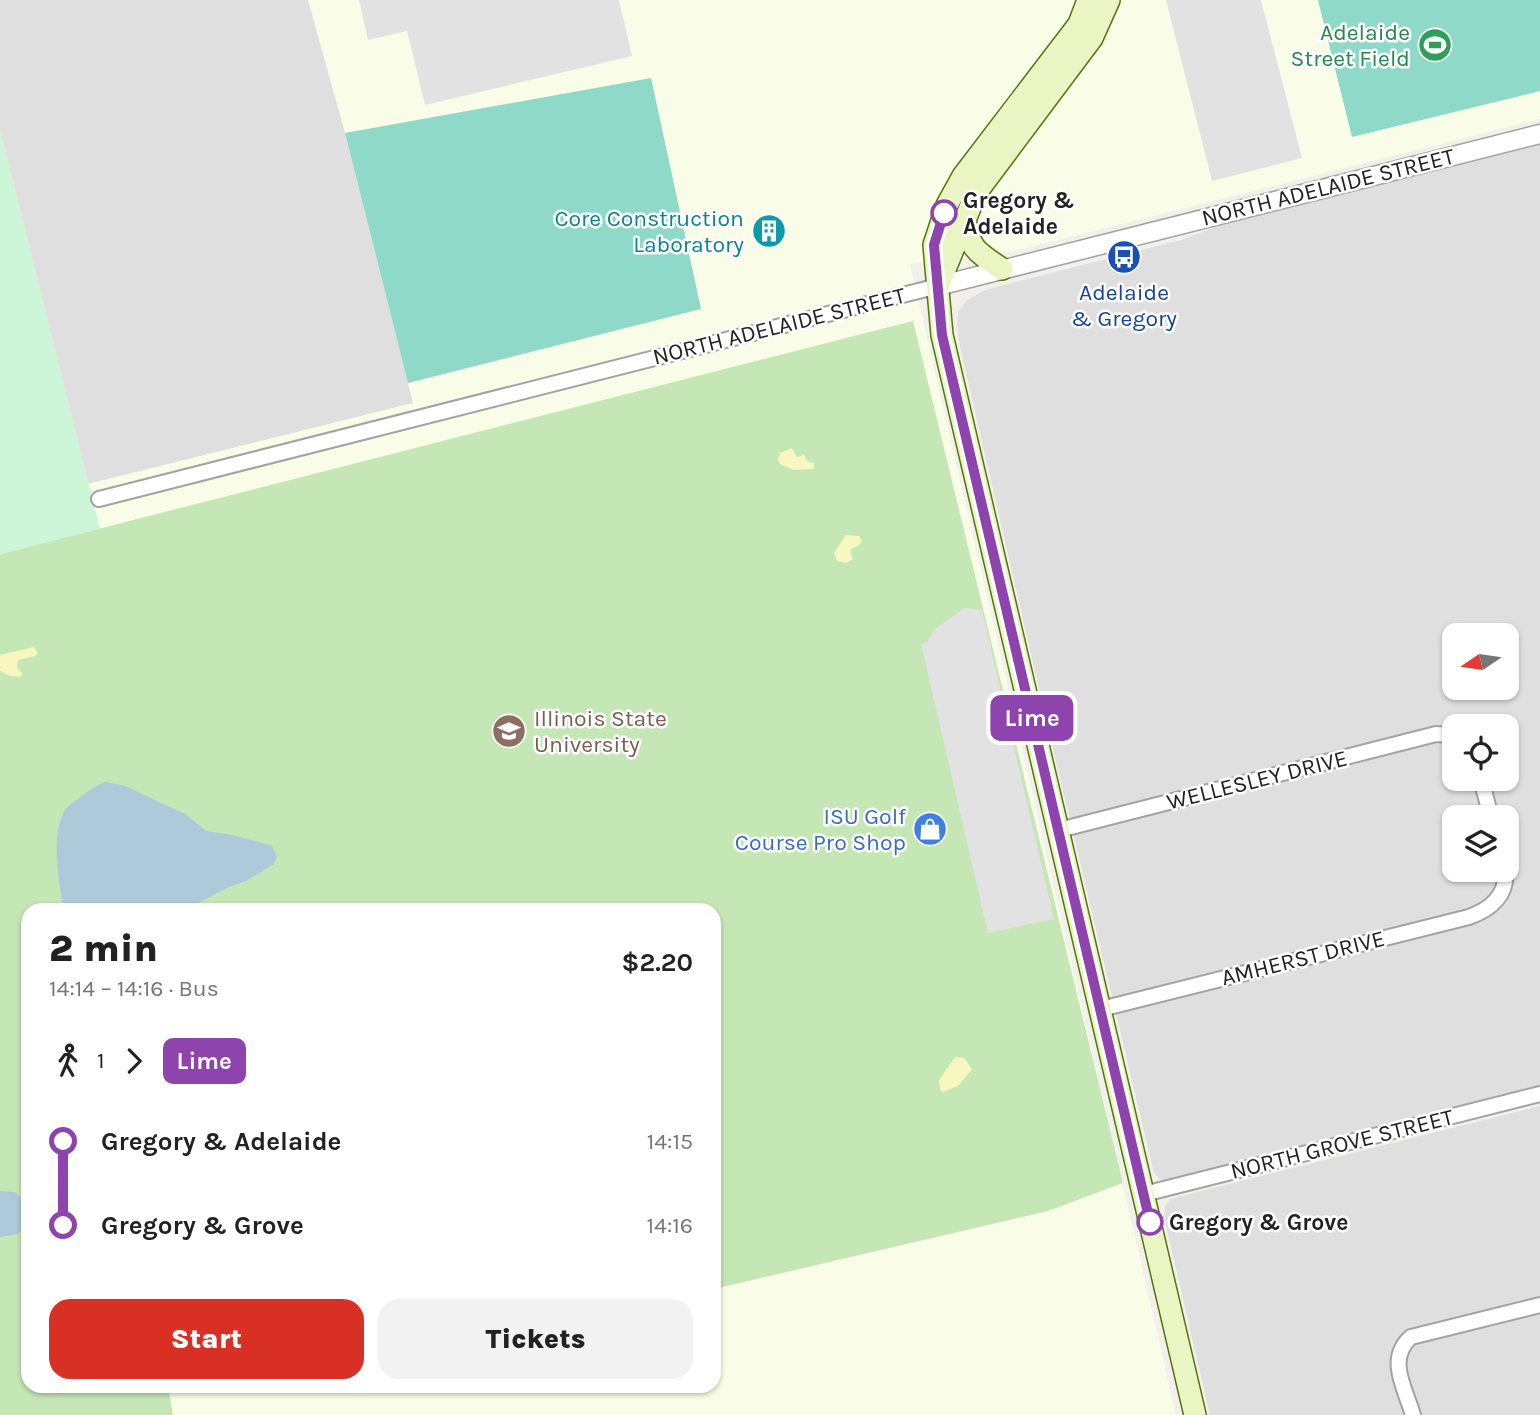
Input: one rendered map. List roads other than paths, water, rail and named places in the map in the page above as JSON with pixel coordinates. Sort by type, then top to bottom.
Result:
[{"type":"main road","points":[[1088,0],[1079,24],[963,176],[947,205],[934,245],[942,335],[1195,1415]]},
{"type":"main road","points":[[938,286],[955,247],[964,216],[976,192],[1092,38],[1109,0]]},
{"type":"main road","points":[[964,216],[968,240],[981,255],[1002,269]]},
{"type":"street","name":"NORTH ADELAIDE STREET","points":[[99,499],[1540,134]]},
{"type":"street","name":"WELLESLEY DRIVE","points":[[1059,830],[1442,734]]},
{"type":"street","name":"AMHERST DRIVE","points":[[1101,1009],[1469,917],[1481,913],[1500,897],[1504,882]]},
{"type":"street","name":"NORTH GROVE STREET","points":[[1144,1194],[1540,1094]]},
{"type":"street","points":[[1412,1415],[1397,1360],[1403,1346],[1411,1337],[1540,1305]]},
{"type":"place","name":"Adelaide Street Field","points":[[1435,45]]},
{"type":"place","name":"Gregory & Adelaide","points":[[944,213]]},
{"type":"place","name":"Core Construction Laboratory","points":[[769,231]]},
{"type":"place","name":"Adelaide & Gregory","points":[[1124,257]]},
{"type":"place","name":"Illinois State University","points":[[509,731]]},
{"type":"place","name":"ISU Golf Course Pro Shop","points":[[930,829]]},
{"type":"place","name":"Gregory & Grove","points":[[1150,1222]]}]
